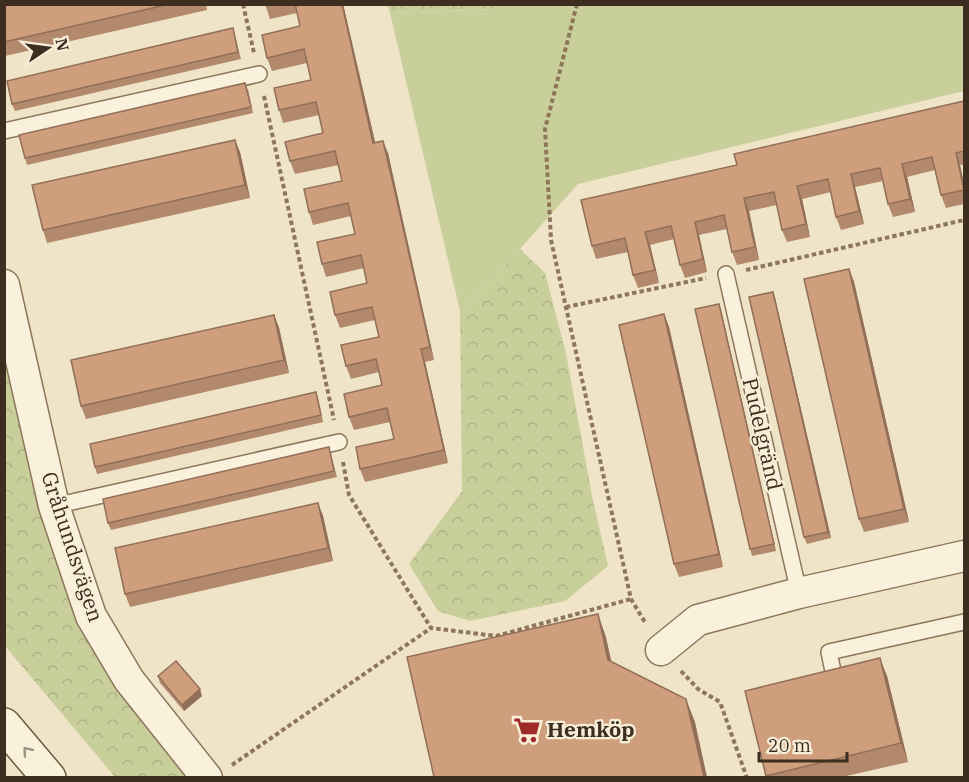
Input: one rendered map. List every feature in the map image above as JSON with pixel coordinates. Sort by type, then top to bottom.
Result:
[{"type":"main road","points":[[4,725],[49,777]]},
{"type":"street","name":"Gråhundsvägen","points":[[4,285],[54,506],[91,616],[129,680],[215,774]]},
{"type":"street","points":[[661,650],[698,620],[799,593],[964,556]]},
{"type":"lane","points":[[4,131],[259,74]]},
{"type":"lane","name":"Pudelgränd","points":[[726,274],[799,593]]},
{"type":"lane","points":[[54,506],[339,441]]},
{"type":"lane","points":[[835,681],[828,652],[964,622]]},
{"type":"path","points":[[243,4],[349,495],[431,628]]},
{"type":"path","points":[[577,4],[545,129],[551,240],[631,600],[661,650],[698,689],[720,702],[747,777]]},
{"type":"path","points":[[566,307],[726,274],[964,220]]},
{"type":"path","points":[[215,774],[431,628],[496,636],[631,600]]},
{"type":"green space","points":[[502,4],[964,5],[964,91],[578,184],[460,311],[390,13],[497,9]]},
{"type":"green space","points":[[388,5],[502,5],[497,9],[390,13]]},
{"type":"green space","points":[[520,249],[545,273],[566,353],[592,496],[608,566],[565,601],[470,621],[438,611],[409,564],[462,491],[460,311]]},
{"type":"green space","points":[[4,331],[66,590],[95,648],[199,777],[115,777],[5,646]]},
{"type":"building","points":[[4,4],[170,4],[4,42]]},
{"type":"building","points":[[295,4],[342,4],[373,143],[383,141],[395,192],[430,347],[421,349],[444,450],[360,469],[356,447],[394,439],[387,408],[349,417],[344,394],[382,385],[376,359],[346,366],[341,345],[379,337],[372,307],[335,315],[330,292],[367,283],[361,255],[322,264],[317,242],[355,234],[348,203],[309,212],[304,189],[342,181],[335,151],[290,161],[285,142],[323,133],[316,102],[279,110],[274,88],[311,80],[304,49],[267,58],[262,35],[300,26]]},
{"type":"building","points":[[233,28],[238,52],[12,104],[7,81]]},
{"type":"building","points":[[245,83],[251,107],[25,158],[19,135]]},
{"type":"building","points":[[964,101],[964,151],[956,153],[964,190],[941,195],[932,157],[902,164],[910,199],[888,204],[880,168],[851,174],[859,211],[836,217],[828,179],[797,186],[806,224],[782,230],[774,192],[744,198],[755,247],[732,252],[724,215],[695,222],[703,259],[680,265],[671,226],[645,232],[655,270],[633,275],[625,238],[592,246],[581,200],[737,165],[734,154]]},
{"type":"building","points":[[235,140],[245,185],[43,230],[32,185]]},
{"type":"building","points":[[849,269],[904,509],[859,519],[804,279]]},
{"type":"building","points":[[773,292],[828,532],[804,537],[749,297]]},
{"type":"building","points":[[719,304],[774,544],[750,549],[695,309]]},
{"type":"building","points":[[664,314],[719,554],[674,564],[619,325]]},
{"type":"building","points":[[274,315],[284,360],[81,406],[71,360]]},
{"type":"building","points":[[316,392],[321,415],[95,467],[90,444]]},
{"type":"building","points":[[329,447],[334,471],[108,523],[103,499]]},
{"type":"building","points":[[318,503],[328,548],[125,594],[115,548]]},
{"type":"building","name":"Hemköp","points":[[598,614],[608,660],[686,699],[704,777],[434,777],[407,657]]},
{"type":"building","points":[[880,658],[901,743],[766,776],[745,691]]},
{"type":"building","points":[[176,661],[200,689],[182,705],[158,676]]},
{"type":"place","name":"Hemköp","points":[[527,730]]}]
